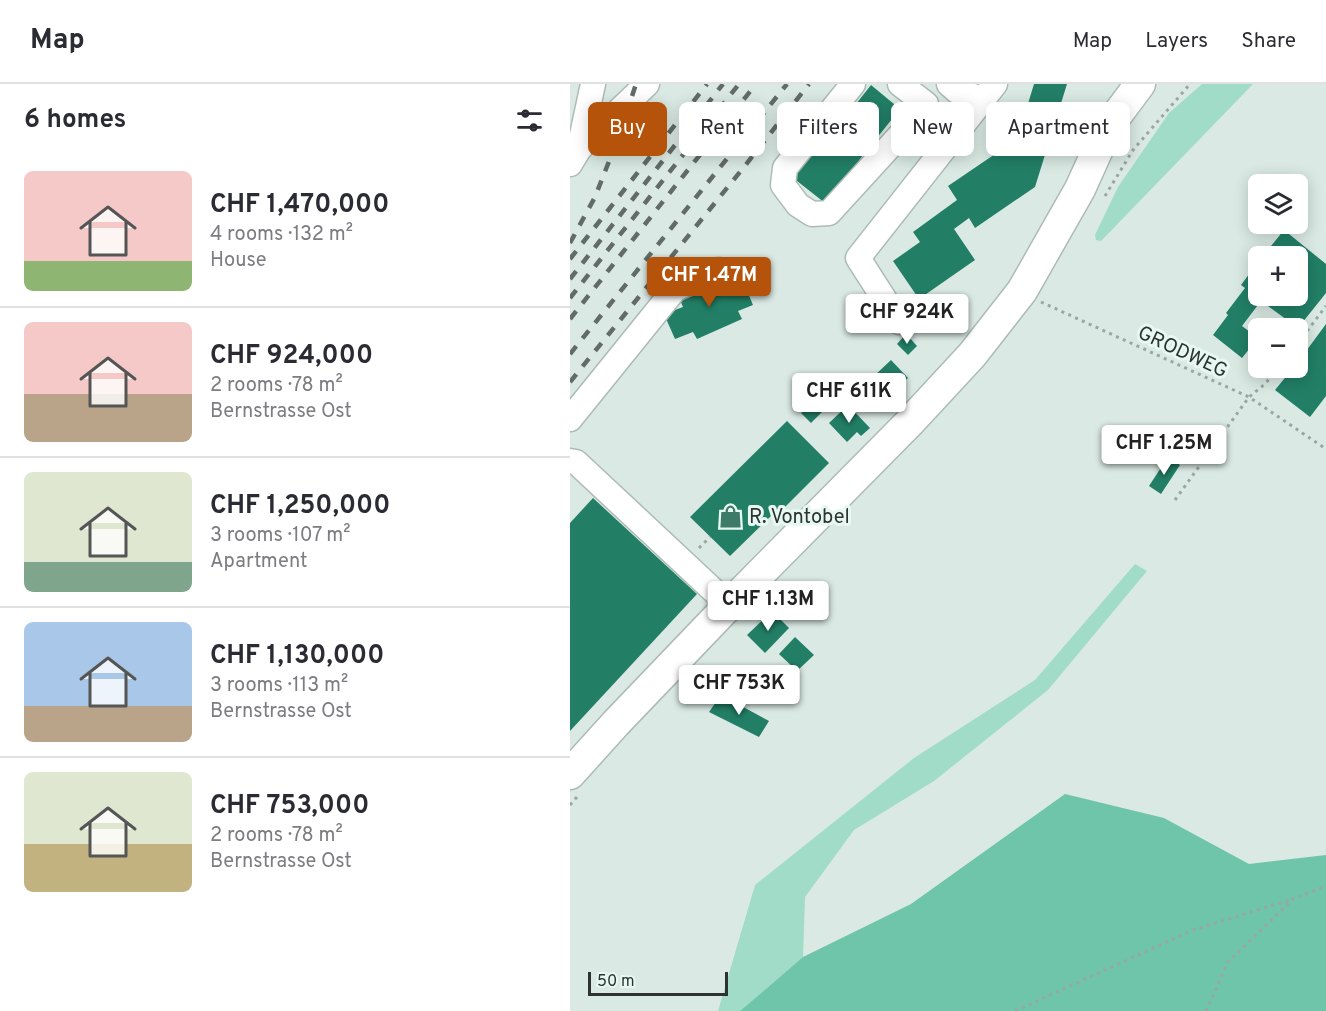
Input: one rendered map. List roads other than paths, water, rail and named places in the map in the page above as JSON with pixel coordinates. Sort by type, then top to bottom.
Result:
[{"type":"main road","points":[[1110,102],[1112,84]]},
{"type":"main road","points":[[1127,102],[1140,84]]},
{"type":"main road","points":[[570,774],[729,605],[909,423],[972,355],[1022,291],[1080,189],[1095,156]]},
{"type":"lane","points":[[574,156],[593,84]]},
{"type":"lane","points":[[574,156],[647,84]]},
{"type":"lane","points":[[853,84],[785,168],[783,185],[798,205],[812,214],[829,213],[891,145]]},
{"type":"lane","points":[[900,84],[923,102]]},
{"type":"lane","points":[[949,84],[957,91],[989,91]]},
{"type":"lane","points":[[974,110],[989,91]]},
{"type":"lane","points":[[899,322],[858,258],[938,156]]},
{"type":"lane","points":[[570,419],[675,289],[719,270]]},
{"type":"lane","points":[[570,461],[576,462],[698,550],[729,605]]},
{"type":"railway","points":[[570,243],[595,197],[636,84]]},
{"type":"railway","points":[[570,259],[707,84]]},
{"type":"railway","points":[[570,279],[723,84]]},
{"type":"railway","points":[[570,298],[739,84]]},
{"type":"railway","points":[[570,319],[756,84]]},
{"type":"railway","points":[[570,354],[787,84]]},
{"type":"railway","points":[[570,382],[809,84]]},
{"type":"place","name":"R. Vontobel","points":[[731,516]]}]
